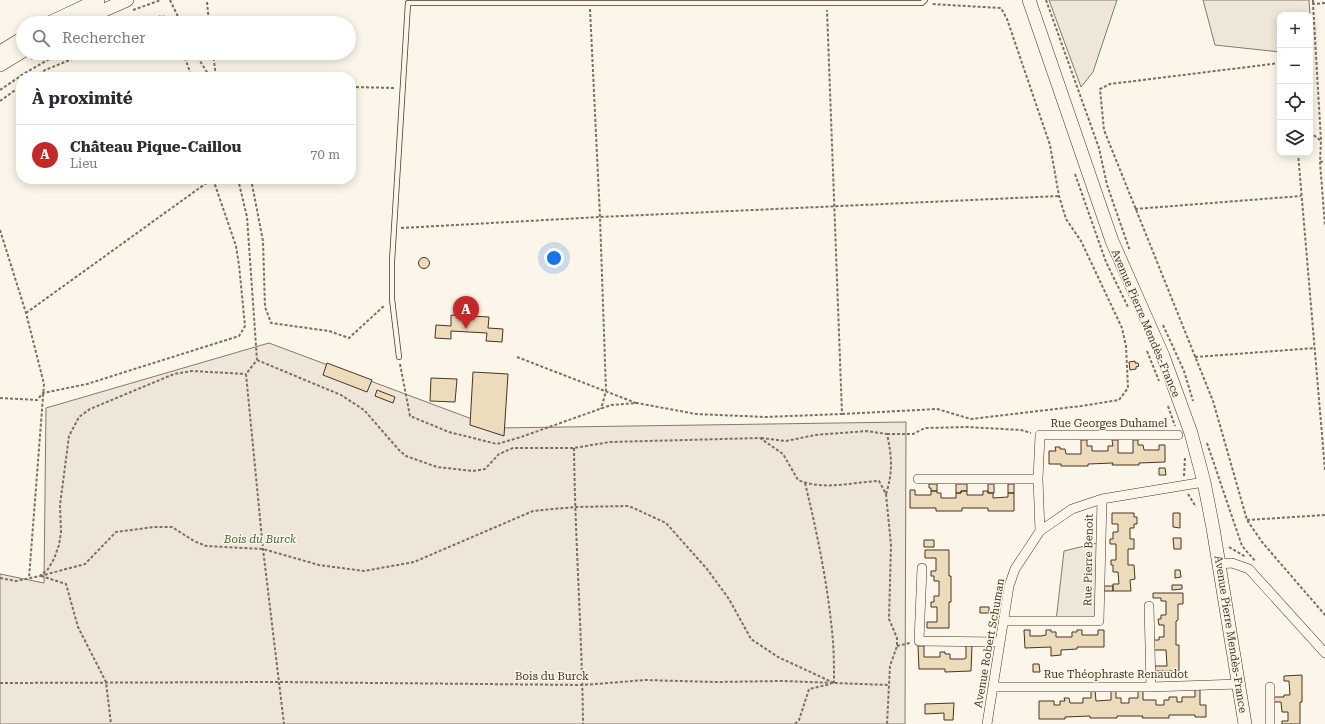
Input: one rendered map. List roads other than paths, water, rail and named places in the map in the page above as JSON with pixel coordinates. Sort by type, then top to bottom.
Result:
[{"type":"main road","points":[[64,16],[98,0]]},
{"type":"main road","points":[[91,16],[127,0]]},
{"type":"main road","name":"Avenue Pierre Mendès-France","points":[[1030,0],[1112,242],[1162,356],[1191,433],[1204,482],[1245,724]]},
{"type":"main road","points":[[0,52],[16,42]]},
{"type":"main road","points":[[0,65],[16,55]]},
{"type":"street","name":"Rue Georges Duhamel","points":[[1040,531],[1038,479],[1040,435],[1178,436]]},
{"type":"street","points":[[918,479],[1038,479]]},
{"type":"street","name":"Avenue Robert Schuman","points":[[987,724],[1009,586],[1015,569],[1040,531],[1072,509],[1102,499],[1204,482]]},
{"type":"street","name":"Rue Pierre Benoit","points":[[1003,621],[1098,621],[1102,499]]},
{"type":"street","points":[[1219,564],[1232,563],[1249,569],[1325,653]]},
{"type":"street","points":[[922,568],[919,641],[1000,642]]},
{"type":"street","points":[[1149,606],[1151,687]]},
{"type":"street","name":"Rue Théophraste Renaudot","points":[[993,687],[1151,687],[1239,684]]},
{"type":"street","points":[[1270,687],[1270,724]]},
{"type":"lane","points":[[399,357],[392,299],[392,261],[408,4],[923,2]]},
{"type":"place","name":"Château Pique-Caillou","points":[[466,329]]},
{"type":"park label","name":"Bois du Burck","points":[[260,539]]}]
